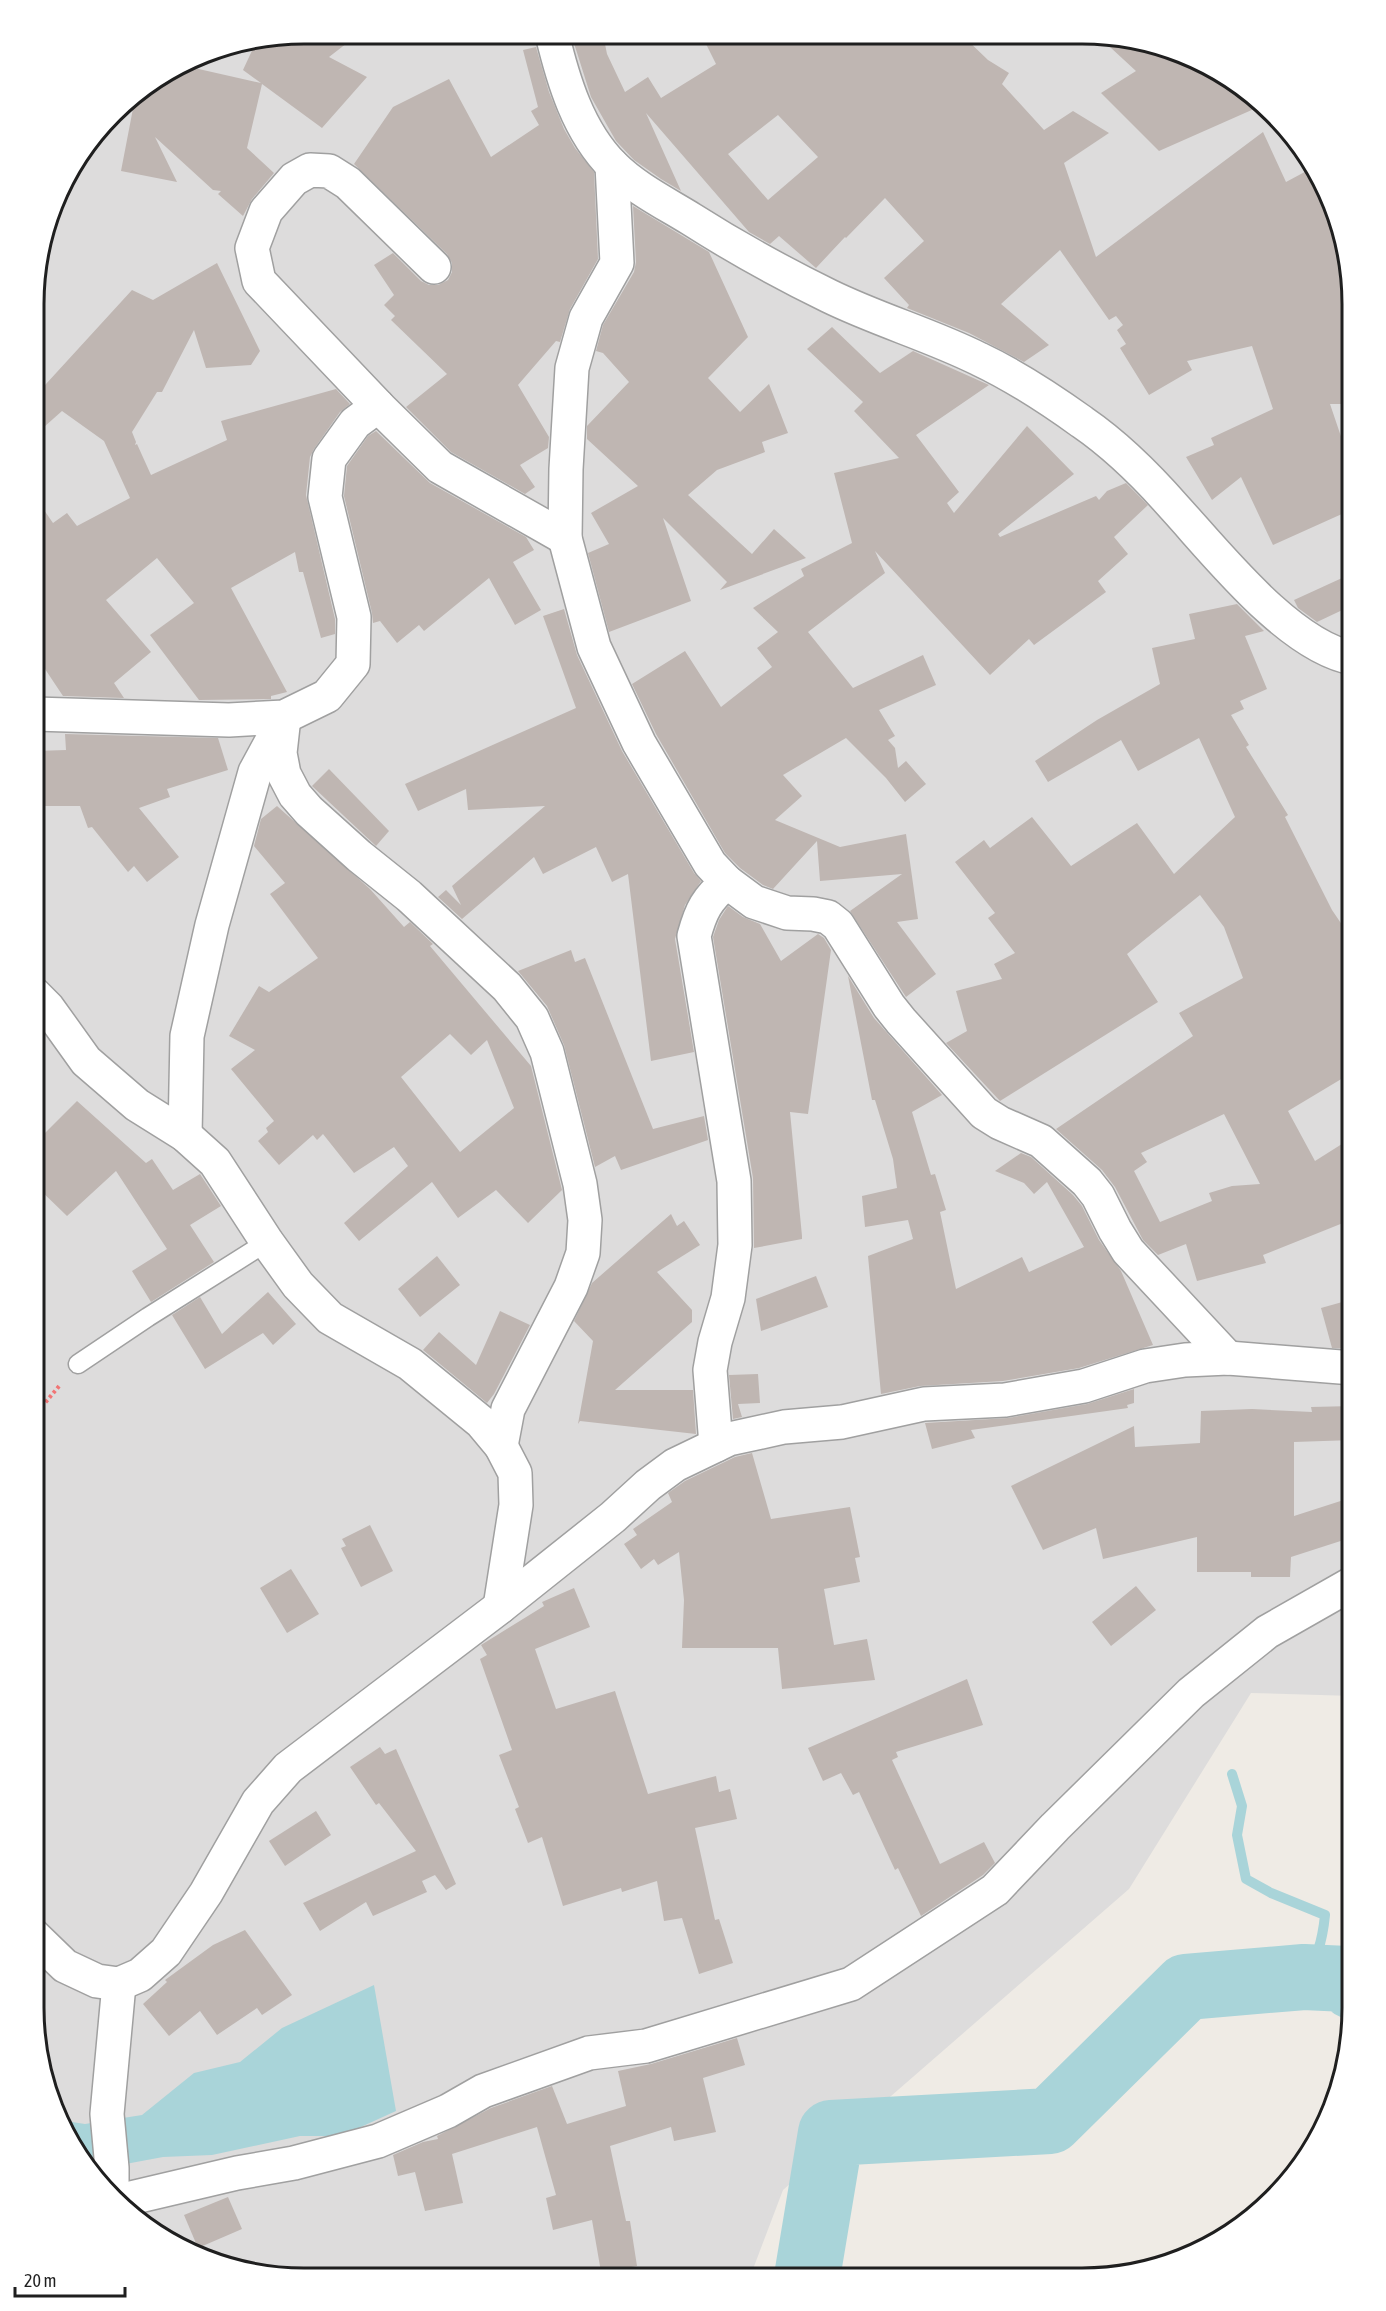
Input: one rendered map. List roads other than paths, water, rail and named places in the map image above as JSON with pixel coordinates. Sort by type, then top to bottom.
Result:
[{"type":"street","points":[[555,44],[571,100],[590,136],[612,165],[641,188],[733,245],[830,297],[979,359],[1041,394],[1085,424],[1128,458],[1234,574],[1290,626],[1319,647],[1342,654]]},
{"type":"street","points":[[612,165],[617,262],[586,318],[572,368],[565,538],[594,647],[639,743],[710,864],[727,882],[754,902],[787,913],[828,917],[838,925],[889,1006],[901,1021],[984,1113],[1000,1123],[1041,1141],[1087,1182],[1098,1196],[1128,1251],[1228,1358]]},
{"type":"street","points":[[434,267],[348,183],[328,171],[310,170],[294,179],[266,211],[252,248],[259,281],[378,406],[440,467],[565,538]]},
{"type":"street","points":[[44,714],[229,720],[284,717],[327,696],[353,664],[354,617],[325,497],[329,459],[355,423],[378,406]]},
{"type":"street","points":[[185,1135],[188,1036],[212,925],[255,772],[284,717]]},
{"type":"street","points":[[284,717],[280,753],[284,774],[295,795],[309,812],[409,896],[507,987],[532,1018],[547,1052],[580,1184],[585,1220],[583,1252],[571,1287],[508,1409],[501,1446]]},
{"type":"street","points":[[716,1445],[710,1370],[715,1342],[729,1298],[735,1245],[734,1181],[694,936],[699,915],[710,896],[727,882]]},
{"type":"street","points":[[44,1004],[86,1061],[137,1105],[185,1135],[215,1162],[298,1285],[330,1318],[410,1364],[481,1422],[501,1446],[515,1473],[516,1505],[500,1607]]},
{"type":"street","points":[[44,1946],[65,1966],[97,1981],[119,1984],[140,1975],[166,1952],[206,1893],[258,1802],[288,1767],[500,1607],[613,1517],[648,1485],[675,1466],[729,1439],[784,1427],[842,1422],[924,1404],[1005,1400],[1084,1386],[1145,1366],[1185,1360],[1228,1358],[1342,1367]]},
{"type":"street","points":[[128,2199],[237,2173],[294,2163],[378,2141],[448,2111],[483,2091],[589,2053],[646,2046],[851,1984],[995,1890],[1063,1819],[1191,1693],[1267,1632],[1342,1589]]},
{"type":"street","points":[[112,2183],[106,2114],[119,1984]]},
{"type":"lane","points":[[78,1364],[267,1242]]},
{"type":"water","points":[[374,1985],[396,2111],[341,2136],[300,2136],[212,2155],[163,2157],[99,2169],[70,2123],[85,2124],[142,2115],[194,2073],[240,2062],[282,2028]]},
{"type":"waterway","points":[[1232,1774],[1242,1806],[1237,1835],[1246,1879],[1271,1893],[1325,1915],[1319,1948],[1304,1977]]},
{"type":"waterway","points":[[808,2268],[831,2133],[1050,2121],[1186,1987],[1304,1977],[1342,1979]]}]
